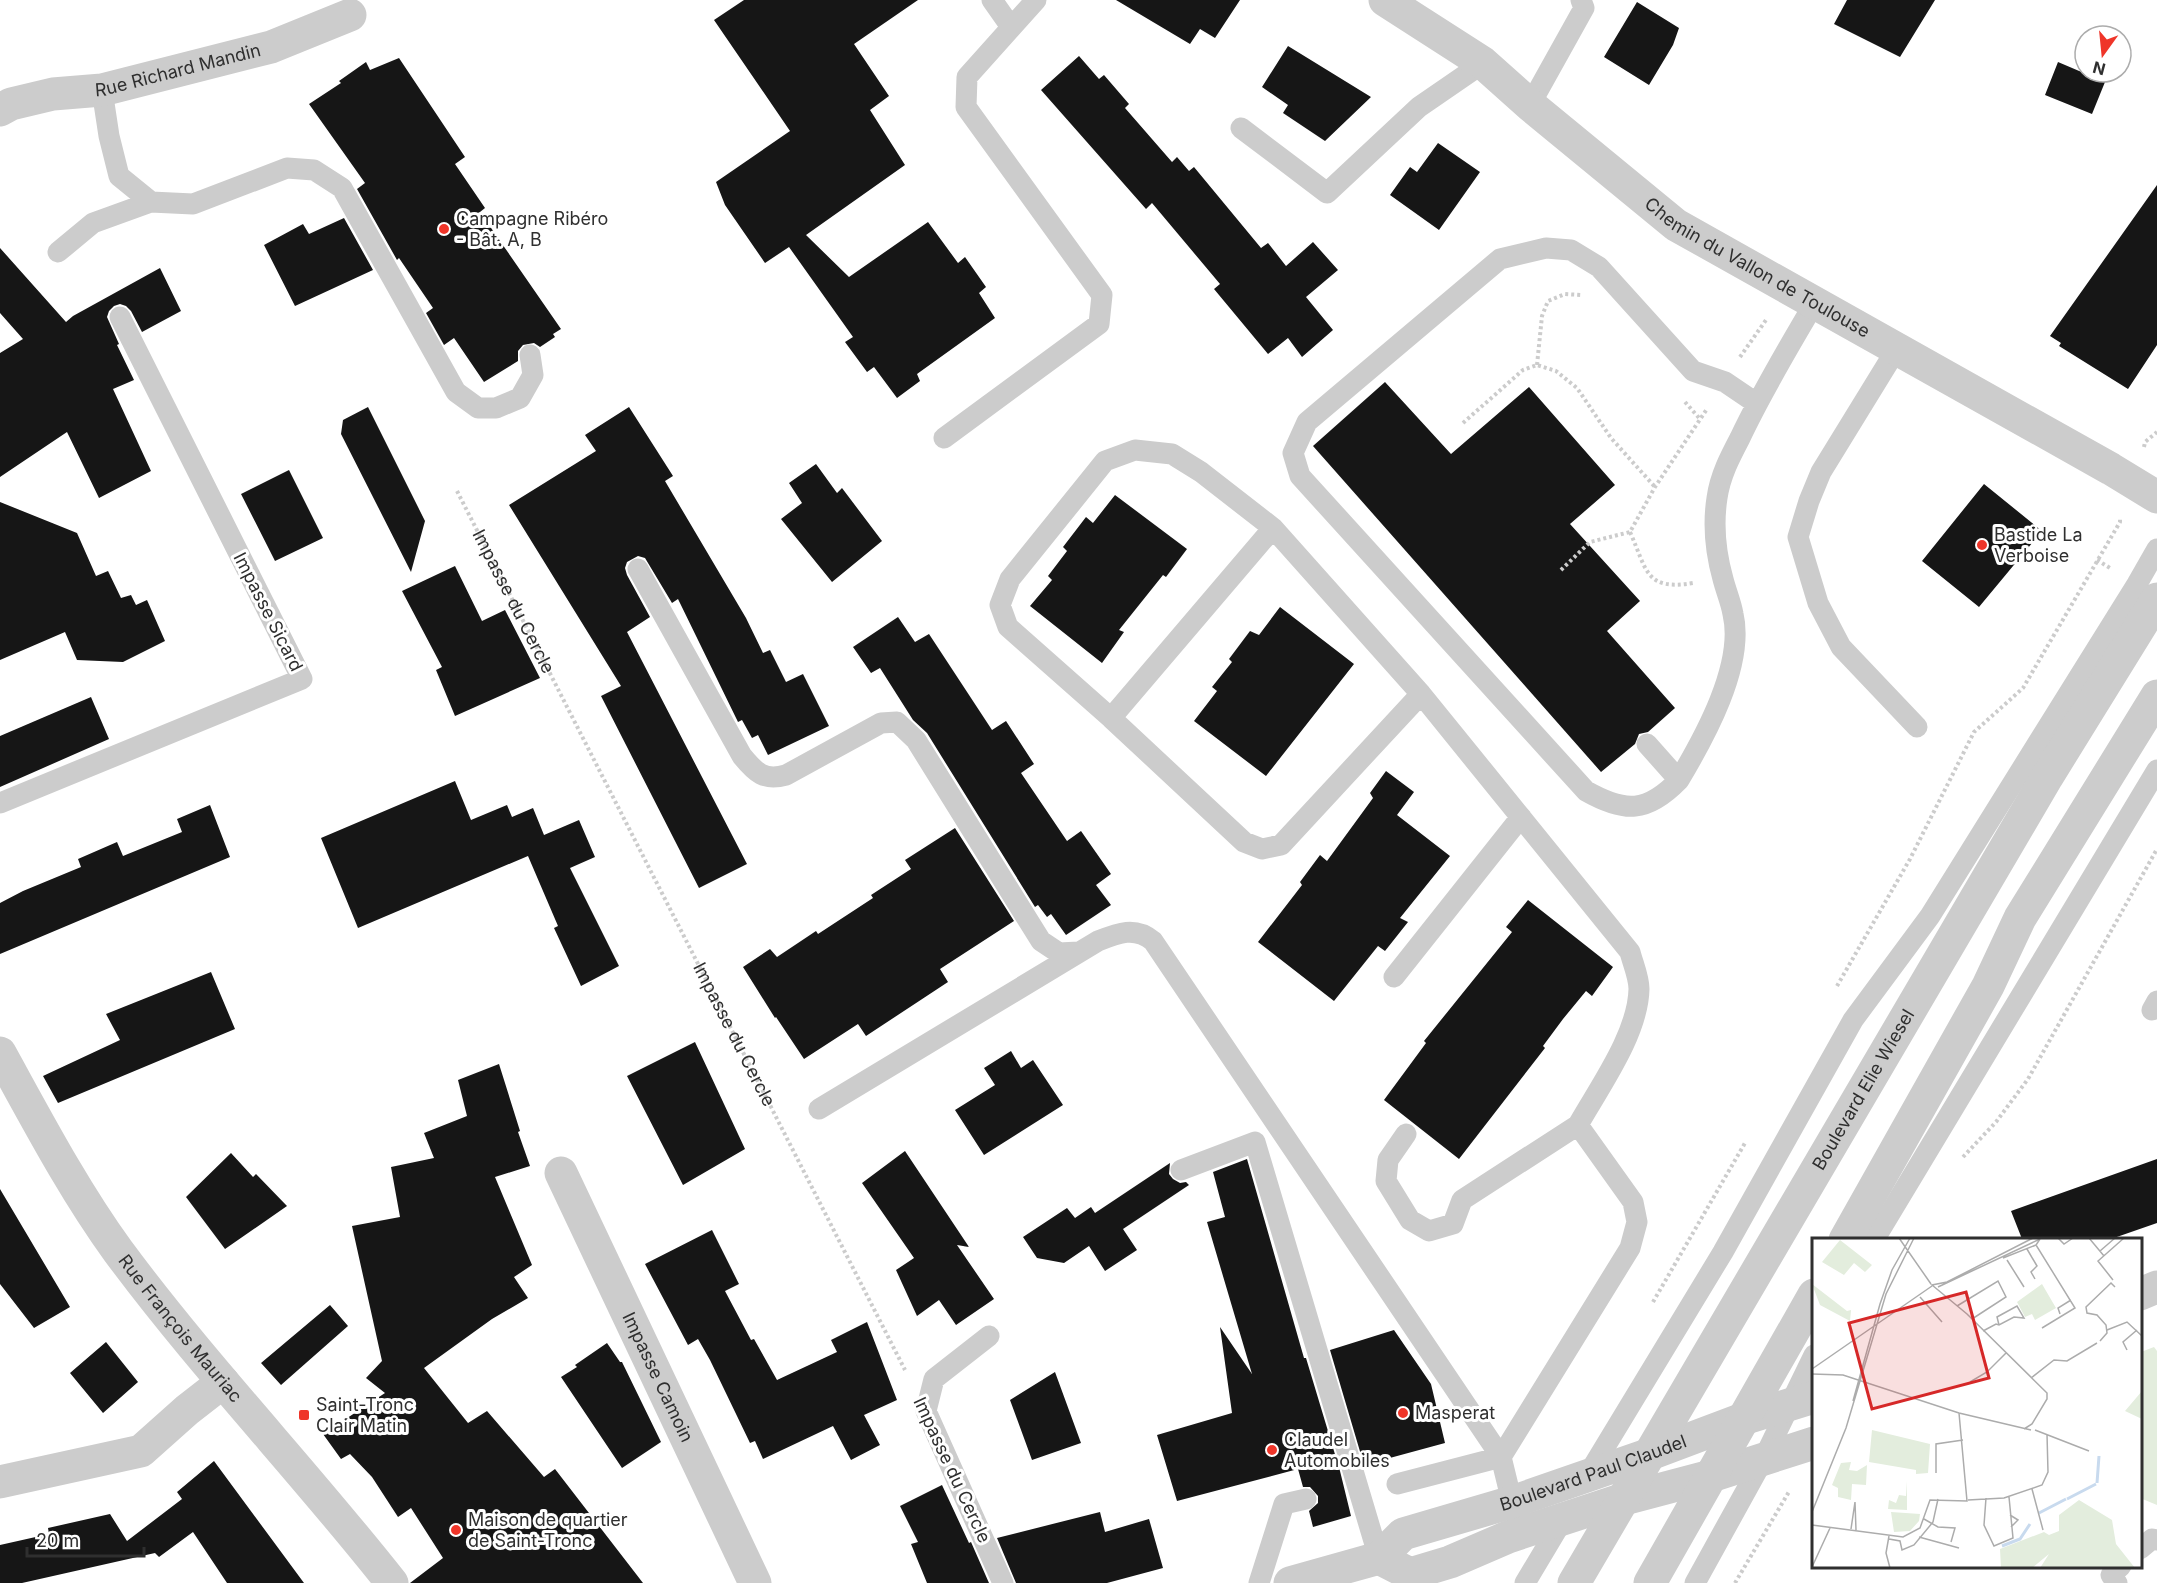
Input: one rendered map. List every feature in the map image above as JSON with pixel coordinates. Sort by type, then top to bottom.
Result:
[{"type":"street","name":"Chemin du Vallon de Toulouse","points":[[1385,0],[1483,63],[1530,105],[1676,225],[2157,497]]},
{"type":"street","name":"Rue Richard Mandin","points":[[0,110],[11,104],[54,94],[102,90],[271,47],[350,15]]},
{"type":"street","name":"Boulevard Elie Wiesel","points":[[1574,1583],[2047,777],[2157,599]]},
{"type":"street","points":[[1846,1238],[1988,986],[2020,918],[2157,696]]},
{"type":"street","name":"Rue François Mauriac","points":[[0,1053],[12,1105],[111,1241],[189,1343],[340,1518],[392,1583]]},
{"type":"street","name":"Impasse Camoin","points":[[561,1173],[755,1583]]},
{"type":"street","points":[[2142,1293],[2157,1287]]},
{"type":"street","points":[[1650,1583],[1812,1298]]},
{"type":"street","points":[[0,1482],[141,1451],[223,1382]]},
{"type":"street","name":"Boulevard Paul Claudel","points":[[1290,1583],[1379,1558],[1403,1534],[1512,1502],[1743,1419],[1801,1402]]},
{"type":"street","name":"Boulevard Paul Claudel","points":[[1379,1558],[1410,1574],[1459,1559],[1508,1537],[1624,1499],[1711,1476],[1812,1444]]},
{"type":"lane","points":[[992,0],[1011,27]]},
{"type":"lane","points":[[944,438],[1099,324],[1102,295],[966,107],[967,77],[1036,0]]},
{"type":"lane","points":[[1530,105],[1584,8],[1581,0]]},
{"type":"lane","points":[[1241,128],[1327,193],[1419,107],[1483,63]]},
{"type":"lane","points":[[102,90],[109,136],[119,176],[151,202]]},
{"type":"lane","points":[[58,252],[93,223],[151,202],[193,204],[287,168],[314,170],[342,188],[456,392],[478,408],[496,408],[519,398],[534,375],[530,355]]},
{"type":"lane","points":[[1756,403],[1725,382],[1693,371],[1599,267],[1571,250],[1546,248],[1500,259],[1307,422],[1293,453],[1299,476],[1586,791],[1607,803],[1627,807],[1649,803],[1665,795],[1679,780],[1722,698],[1735,646],[1734,616],[1722,579],[1716,540],[1717,499],[1723,474],[1756,403],[1815,302]]},
{"type":"lane","name":"Impasse Sicard","points":[[0,803],[302,679],[120,317]]},
{"type":"lane","points":[[1896,350],[1821,472],[1798,537],[1818,603],[1841,647],[1917,727]]},
{"type":"lane","points":[[1406,1134],[1388,1160],[1386,1181],[1410,1220],[1429,1231],[1453,1224],[1462,1200],[1578,1125],[1621,1049],[1635,1017],[1639,987],[1630,952],[1421,694],[1273,528],[1201,472],[1172,454],[1135,450],[1105,461],[1010,579],[999,605],[1008,627],[1111,718],[1244,842],[1262,849],[1281,845],[1421,694]]},
{"type":"lane","points":[[1111,718],[1273,528]]},
{"type":"lane","points":[[1526,1583],[1587,1476],[1723,1252],[1853,1020],[1930,916],[2138,584],[2157,549]]},
{"type":"lane","points":[[638,569],[742,756],[751,767],[761,774],[774,778],[786,775],[881,723],[897,722],[916,740],[1041,941],[1059,953],[1079,952]]},
{"type":"lane","points":[[1647,744],[1679,780]]},
{"type":"lane","points":[[1875,1238],[2157,770]]},
{"type":"lane","points":[[1394,977],[1521,817]]},
{"type":"lane","points":[[819,1109],[1098,941],[1118,933],[1135,931],[1144,934],[1153,941],[1501,1457],[1512,1502]]},
{"type":"lane","points":[[1397,1484],[1501,1457],[1630,1248],[1637,1222],[1633,1202],[1578,1125]]},
{"type":"lane","points":[[1181,1170],[1255,1142],[1350,1488],[1379,1558]]},
{"type":"lane","points":[[926,1411],[934,1379],[989,1336]]},
{"type":"lane","points":[[1695,1583],[1763,1460],[1801,1402],[1812,1362]]},
{"type":"lane","name":"Impasse du Cercle","points":[[926,1411],[1003,1583]]},
{"type":"lane","points":[[1259,1583],[1284,1504],[1306,1499]]},
{"type":"lane","points":[[2142,1547],[2152,1539],[2157,1540]]},
{"type":"path","points":[[1537,365],[1542,316],[1548,301],[1565,294],[1583,295]]},
{"type":"path","points":[[1561,570],[1590,542],[1630,532],[1655,487],[1764,319],[1795,337]]},
{"type":"path","points":[[1463,423],[1523,370],[1537,365],[1556,371],[1577,388],[1611,438],[1655,487]]},
{"type":"path","points":[[1685,401],[1700,419]]},
{"type":"path","name":"Impasse du Cercle","points":[[457,491],[926,1411]]},
{"type":"path","points":[[1833,992],[1910,859],[1974,732],[2023,688],[2121,522],[2118,511]]},
{"type":"path","points":[[1630,532],[1646,569],[1653,579],[1663,585],[1674,586],[1722,579]]},
{"type":"path","points":[[1960,1160],[1996,1122],[2028,1079],[2157,849]]},
{"type":"path","points":[[1679,1257],[1750,1135]]},
{"type":"path","points":[[1735,1583],[1791,1489]]},
{"type":"green space","points":[[2154,1347],[2157,1351],[2157,1505],[2142,1499],[2142,1352]]},
{"type":"building","points":[[744,0],[918,0],[854,44],[889,96],[870,110],[905,165],[806,235],[849,277],[928,222],[958,263],[965,257],[986,287],[979,293],[995,318],[917,374],[920,381],[897,398],[874,367],[867,372],[845,342],[853,337],[789,247],[765,263],[725,205],[716,182],[790,131],[714,20]]},
{"type":"building","points":[[1116,0],[1240,0],[1215,38],[1200,29],[1190,44]]},
{"type":"building","points":[[1847,0],[1935,0],[1900,57],[1834,24]]},
{"type":"building","points":[[1637,2],[1679,28],[1673,45],[1649,85],[1604,57]]},
{"type":"building","points":[[1288,46],[1371,97],[1325,141],[1283,113],[1288,105],[1262,87]]},
{"type":"building","points":[[1079,56],[1099,79],[1104,75],[1129,104],[1125,108],[1172,162],[1177,157],[1189,171],[1194,167],[1261,248],[1268,243],[1286,266],[1313,242],[1338,270],[1306,297],[1333,330],[1302,357],[1288,338],[1268,354],[1214,289],[1220,284],[1152,203],[1146,209],[1041,90]]},
{"type":"building","name":"Campagne Ribéro - Bât. A, B","points":[[399,58],[465,157],[455,164],[485,208],[480,212],[561,329],[553,334],[555,337],[540,347],[534,343],[523,345],[518,351],[518,361],[484,382],[454,338],[444,345],[426,313],[433,308],[399,258],[397,260],[357,189],[365,183],[309,104],[341,83],[339,81],[366,62],[370,70]]},
{"type":"building","points":[[2058,62],[2073,68],[2073,84],[2104,84],[2092,114],[2045,95]]},
{"type":"building","points":[[1438,143],[1480,172],[1439,230],[1390,195],[1410,167],[1417,172]]},
{"type":"building","points":[[2157,185],[2157,345],[2128,389],[2059,346],[2061,343],[2050,336]]},
{"type":"building","points":[[344,218],[373,270],[295,306],[264,245],[303,224],[309,234]]},
{"type":"building","points":[[0,248],[66,322],[160,268],[181,311],[142,332],[126,306],[120,304],[114,306],[107,317],[119,344],[117,345],[134,380],[113,389],[151,471],[99,498],[67,432],[0,477],[0,353],[23,339],[0,313]]},
{"type":"building","points":[[1385,382],[1451,454],[1529,387],[1615,485],[1570,524],[1640,601],[1607,631],[1675,708],[1648,732],[1639,734],[1635,744],[1601,772],[1313,446]]},
{"type":"building","points":[[368,407],[425,521],[411,572],[341,434],[343,420]]},
{"type":"building","points":[[629,407],[673,476],[665,481],[746,618],[763,653],[770,650],[786,682],[803,674],[829,726],[768,755],[758,735],[752,738],[742,720],[738,722],[678,599],[672,603],[645,558],[638,556],[627,562],[625,568],[627,575],[650,617],[627,632],[747,864],[699,888],[601,696],[621,686],[509,505],[596,451],[585,435]]},
{"type":"building","points":[[816,464],[837,493],[842,488],[882,541],[832,582],[781,519],[802,503],[789,483]]},
{"type":"building","points":[[289,470],[323,538],[275,561],[241,494]]},
{"type":"building","name":"Bastide La Verboise","points":[[1984,484],[2042,531],[1979,607],[1922,561]]},
{"type":"building","points":[[1115,495],[1187,549],[1166,577],[1163,575],[1119,630],[1124,632],[1102,663],[1030,606],[1052,580],[1048,576],[1067,551],[1063,547],[1086,517],[1093,523]]},
{"type":"building","points":[[0,502],[77,533],[96,576],[108,571],[121,598],[131,595],[136,605],[147,600],[165,641],[123,662],[77,660],[65,632],[0,660]]},
{"type":"building","points":[[455,566],[482,621],[505,610],[540,678],[455,716],[436,670],[442,667],[402,591]]},
{"type":"building","points":[[1280,607],[1354,664],[1266,776],[1194,721],[1217,691],[1212,687],[1232,662],[1229,659],[1250,631],[1259,635]]},
{"type":"building","points":[[898,617],[915,642],[929,634],[992,730],[1006,721],[1034,764],[1021,773],[1067,841],[1081,831],[1111,874],[1096,885],[1111,905],[1066,935],[1051,914],[1047,917],[1038,905],[1035,907],[927,733],[913,720],[880,668],[871,673],[853,647]]},
{"type":"building","points":[[91,697],[109,739],[0,787],[0,736]]},
{"type":"building","points":[[1386,771],[1414,792],[1397,815],[1450,856],[1400,918],[1408,922],[1385,951],[1378,946],[1334,1001],[1258,942],[1302,885],[1300,882],[1320,855],[1327,861],[1373,798],[1370,793]]},
{"type":"building","points":[[455,781],[471,820],[507,805],[512,817],[533,808],[544,835],[579,820],[595,857],[570,868],[619,966],[581,986],[554,928],[558,926],[528,856],[358,928],[321,838]]},
{"type":"building","points":[[210,805],[230,857],[0,954],[0,903],[81,867],[78,859],[117,842],[123,856],[182,832],[177,819]]},
{"type":"building","points":[[955,828],[1014,921],[940,969],[948,982],[866,1036],[858,1024],[804,1059],[743,967],[770,949],[777,957],[816,931],[818,934],[873,898],[871,895],[911,869],[905,860]]},
{"type":"building","points":[[1528,900],[1613,967],[1592,996],[1586,991],[1563,1019],[1543,1046],[1545,1048],[1459,1159],[1384,1100],[1426,1043],[1424,1041],[1512,932],[1506,927]]},
{"type":"building","points":[[211,972],[235,1029],[58,1103],[43,1076],[120,1040],[106,1014]]},
{"type":"building","points":[[695,1042],[745,1149],[683,1185],[627,1076]]},
{"type":"building","points":[[1011,1051],[1021,1068],[1033,1060],[1063,1105],[984,1155],[955,1110],[995,1085],[984,1068]]},
{"type":"building","points":[[499,1064],[530,1166],[495,1177],[532,1265],[514,1277],[528,1298],[492,1319],[424,1368],[468,1423],[487,1411],[544,1477],[555,1469],[643,1583],[410,1583],[443,1558],[411,1508],[398,1517],[372,1477],[350,1454],[341,1459],[323,1434],[385,1393],[366,1378],[382,1361],[352,1226],[400,1217],[391,1167],[434,1158],[424,1133],[467,1116],[458,1080]]},
{"type":"building","points":[[905,1151],[969,1247],[957,1245],[994,1299],[956,1325],[939,1300],[917,1316],[896,1270],[914,1258],[862,1183]]},
{"type":"building","points":[[231,1153],[253,1177],[256,1174],[287,1206],[225,1249],[186,1197]]},
{"type":"building","points":[[1247,1159],[1304,1358],[1306,1358],[1340,1471],[1351,1516],[1313,1527],[1309,1511],[1318,1503],[1318,1496],[1310,1487],[1303,1487],[1298,1469],[1177,1501],[1157,1435],[1232,1413],[1220,1327],[1252,1374],[1207,1222],[1225,1217],[1213,1172]]},
{"type":"building","points":[[2157,1159],[2157,1223],[2114,1238],[2022,1238],[2011,1211]]},
{"type":"building","points":[[1170,1163],[1169,1174],[1173,1179],[1189,1185],[1123,1229],[1137,1250],[1105,1271],[1089,1246],[1064,1263],[1037,1258],[1023,1237],[1067,1208],[1075,1218],[1091,1207],[1095,1213]]},
{"type":"building","points":[[0,1189],[70,1307],[34,1328],[0,1284]]},
{"type":"building","points":[[712,1230],[739,1284],[725,1291],[751,1340],[754,1339],[777,1380],[837,1352],[831,1340],[867,1322],[897,1400],[864,1415],[880,1445],[851,1460],[833,1426],[763,1459],[755,1441],[750,1443],[698,1339],[688,1345],[645,1264]]},
{"type":"building","points":[[330,1305],[348,1326],[281,1385],[261,1363]]},
{"type":"building","name":"Masperat","points":[[1394,1330],[1431,1384],[1445,1443],[1364,1465],[1330,1350]]},
{"type":"building","points":[[106,1342],[138,1382],[103,1413],[70,1373]]},
{"type":"building","points":[[607,1343],[622,1362],[661,1442],[622,1468],[561,1377]]},
{"type":"building","points":[[1055,1372],[1081,1443],[1032,1460],[1010,1400]]},
{"type":"building","points":[[214,1461],[304,1583],[227,1583],[193,1532],[159,1557],[155,1553],[22,1583],[0,1583],[0,1545],[49,1534],[48,1528],[110,1514],[127,1541],[182,1499],[177,1492]]},
{"type":"building","points":[[942,1485],[989,1583],[927,1583],[911,1544],[918,1542],[900,1506]]},
{"type":"building","points":[[1100,1512],[1105,1532],[1149,1519],[1163,1568],[1107,1583],[1016,1583],[997,1538]]},
{"type":"place","name":"Campagne Ribéro - Bât. A, B","points":[[444,229]]},
{"type":"place","name":"Bastide La Verboise","points":[[1982,545]]},
{"type":"place","name":"Masperat","points":[[1403,1413]]},
{"type":"place","name":"Saint-Tronc Clair Matin","points":[[304,1415]]},
{"type":"place","name":"Claudel Automobiles","points":[[1272,1450]]},
{"type":"place","name":"Maison de quartier de Saint-Tronc","points":[[456,1530]]}]
